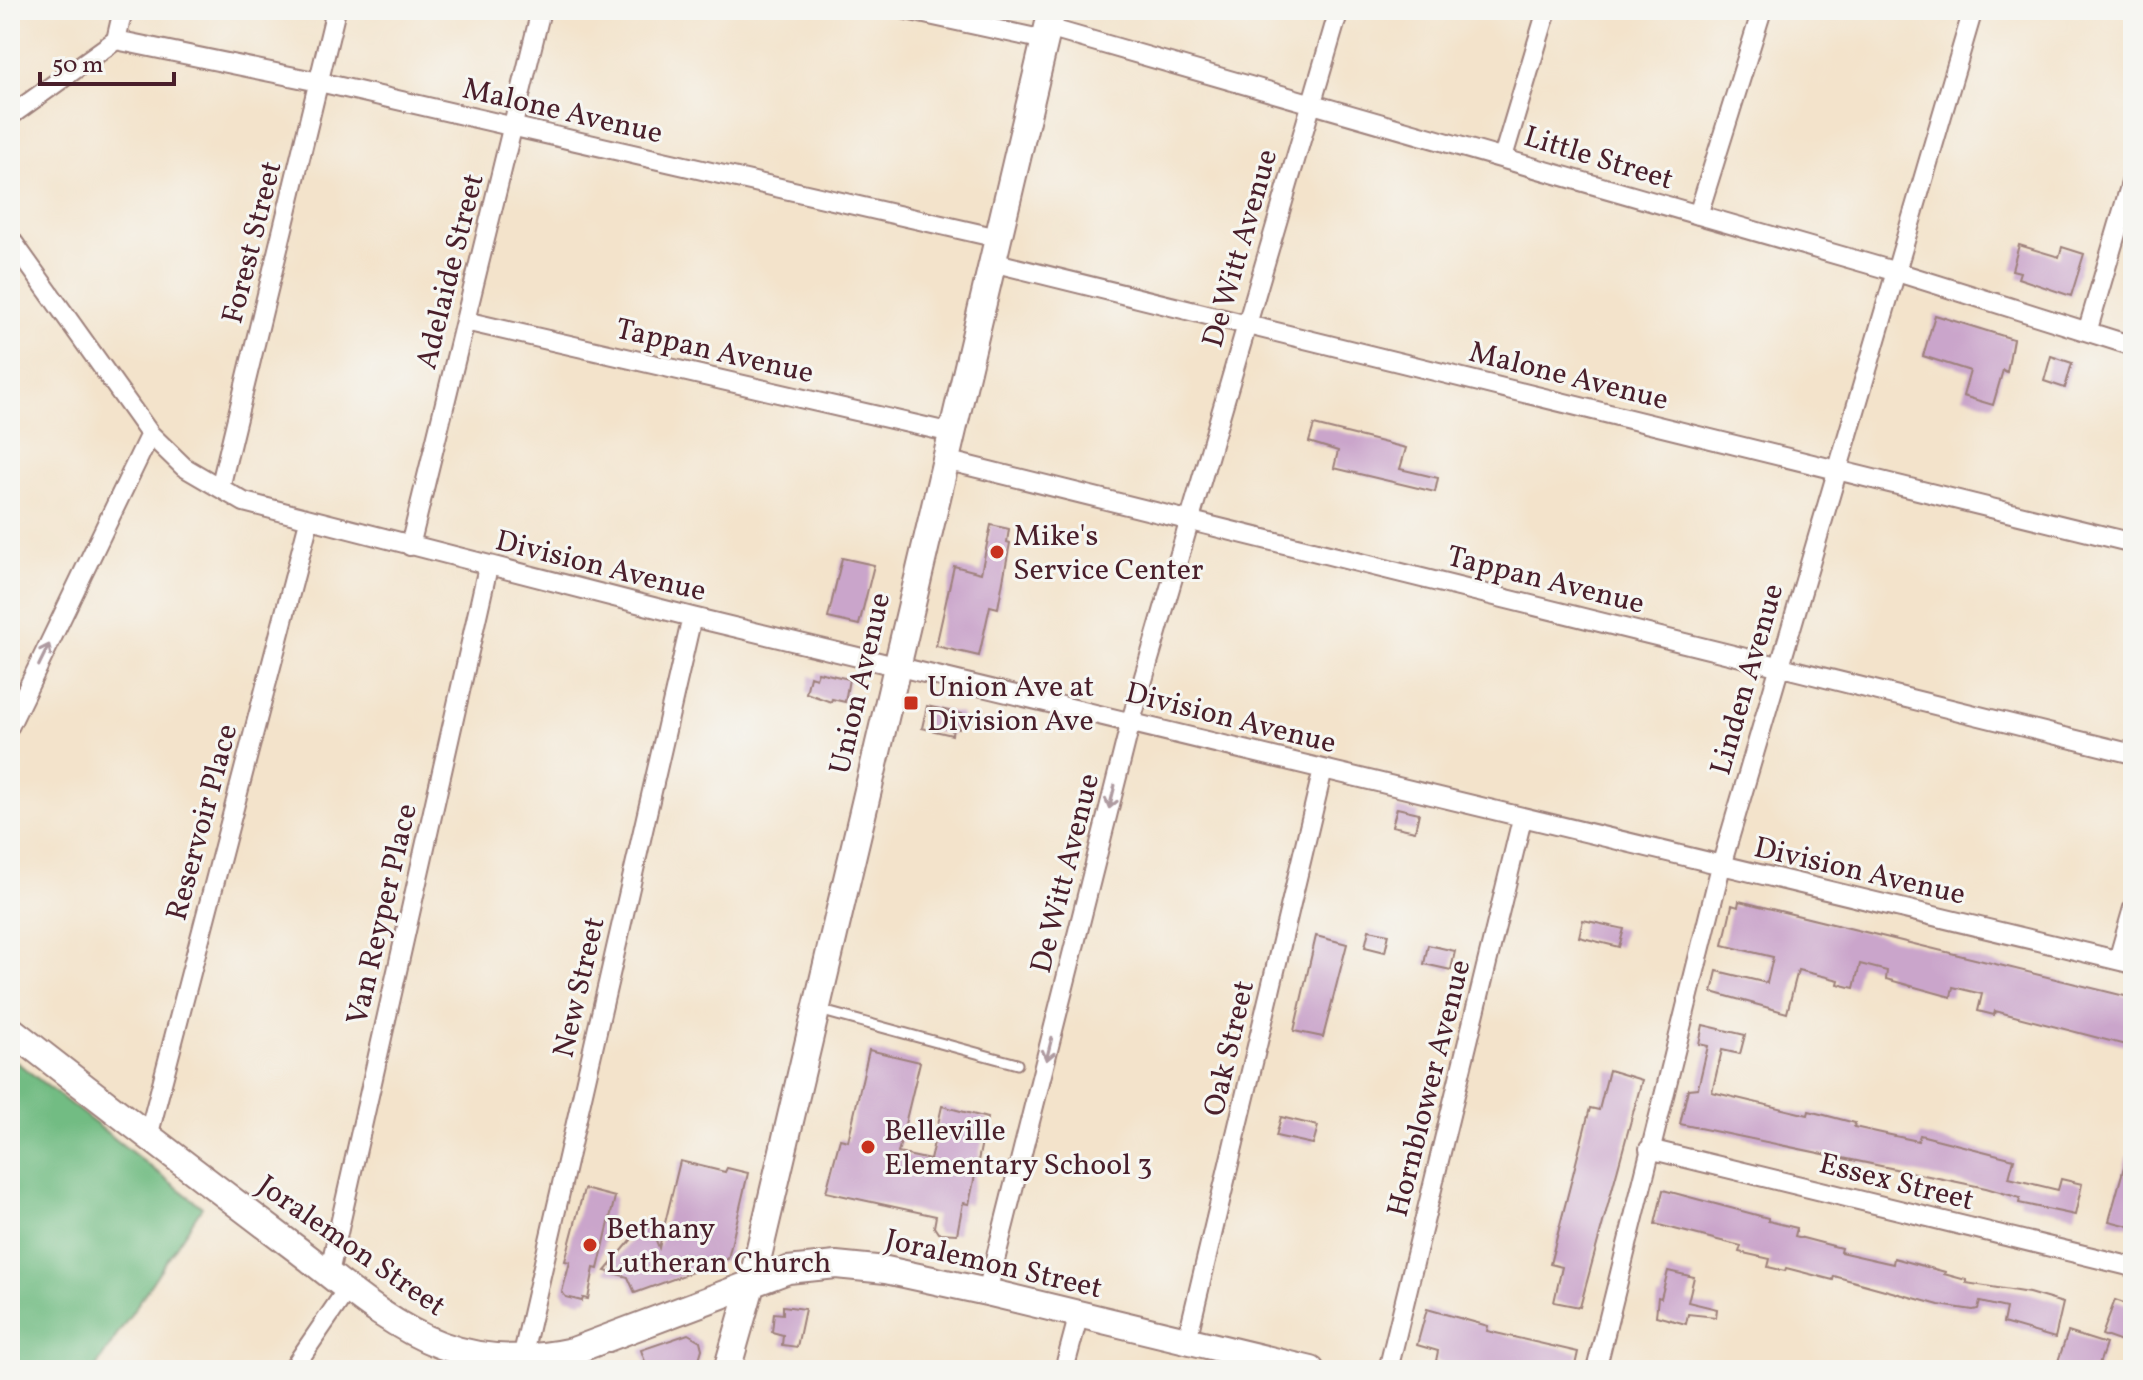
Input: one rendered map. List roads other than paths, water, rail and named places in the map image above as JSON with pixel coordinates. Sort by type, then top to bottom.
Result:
[{"type":"street","points":[[10,116],[116,40],[123,10]]},
{"type":"street","name":"Forest Street","points":[[220,488],[336,10]]},
{"type":"street","name":"Adelaide Street","points":[[410,546],[541,10]]},
{"type":"street","name":"Little Street","points":[[906,10],[1048,26],[1897,272],[2088,329],[2133,346]]},
{"type":"street","name":"De Witt Avenue","points":[[987,1292],[1131,721],[1339,10]]},
{"type":"street","points":[[1503,157],[1547,10]]},
{"type":"street","points":[[1698,215],[1762,10]]},
{"type":"street","name":"Linden Avenue","points":[[1596,1370],[1721,866],[1973,10]]},
{"type":"street","name":"Union Avenue","points":[[727,1370],[752,1282],[1048,26]]},
{"type":"street","name":"Malone Avenue","points":[[116,40],[319,82],[514,128],[995,250],[1247,324],[2133,543]]},
{"type":"street","points":[[2088,329],[2133,176]]},
{"type":"street","name":"Division Avenue","points":[[10,241],[150,434],[184,467],[244,502],[692,617],[897,663],[1522,819],[2126,962]]},
{"type":"street","name":"Tappan Avenue","points":[[465,321],[952,433]]},
{"type":"street","points":[[10,725],[150,434]]},
{"type":"street","name":"Tappan Avenue","points":[[945,460],[2133,754]]},
{"type":"street","name":"Reservoir Place","points":[[148,1137],[309,521]]},
{"type":"street","name":"Van Reyper Place","points":[[338,1280],[488,567]]},
{"type":"street","name":"New Street","points":[[520,1364],[692,617]]},
{"type":"street","name":"Oak Street","points":[[1187,1340],[1323,769]]},
{"type":"street","name":"Hornblower Avenue","points":[[1388,1370],[1522,819]]},
{"type":"street","points":[[2126,962],[2133,908]]},
{"type":"street","name":"Joralemon Street","points":[[10,1029],[338,1280],[402,1325],[441,1345],[520,1364],[573,1351],[752,1282],[798,1269],[861,1266],[987,1292],[1311,1370]]},
{"type":"street","name":"Essex Street","points":[[1649,1149],[2133,1267]]},
{"type":"street","points":[[292,1370],[338,1280]]},
{"type":"street","points":[[1064,1370],[1079,1314]]},
{"type":"lane","points":[[816,1009],[1017,1064]]},
{"type":"place","name":"Mike's Service Center","points":[[997,552]]},
{"type":"place","name":"Union Ave at Division Ave","points":[[911,703]]},
{"type":"place","name":"Belleville Elementary School 3","points":[[868,1147]]},
{"type":"place","name":"Bethany Lutheran Church","points":[[590,1245]]}]
